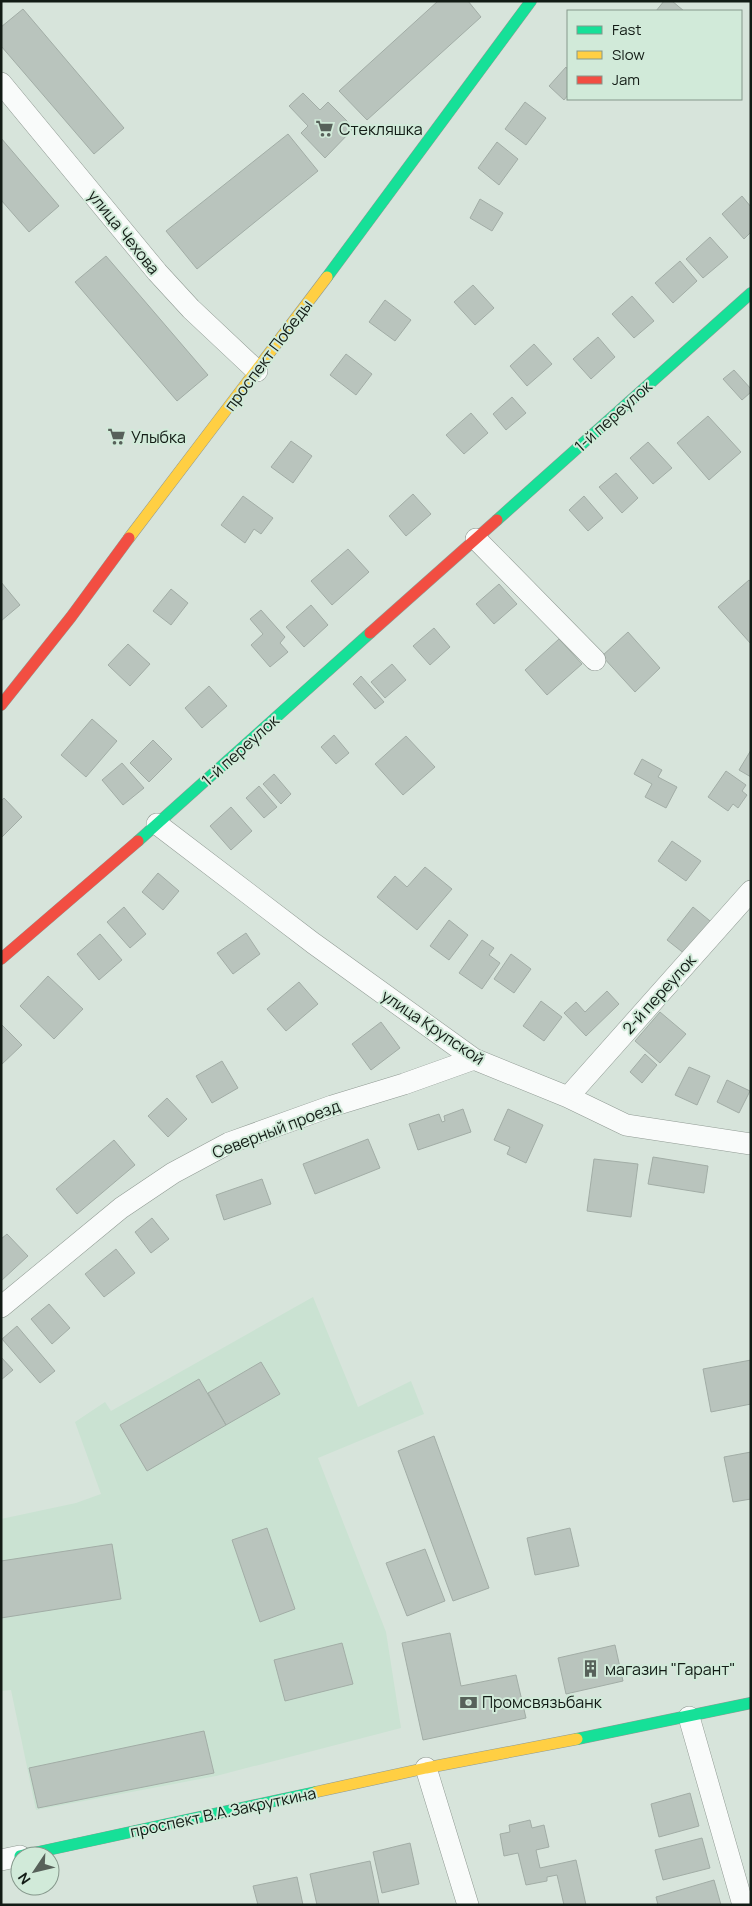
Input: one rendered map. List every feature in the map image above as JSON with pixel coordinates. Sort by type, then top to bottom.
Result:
[{"type":"street","name":"проспект Победы","points":[[1,705],[71,617],[102,573],[257,371],[531,1]]},
{"type":"street","name":"улица Чехова","points":[[1,83],[156,272],[191,310],[257,371]]},
{"type":"street","name":"1-й переулок","points":[[1,959],[156,824],[751,293]]},
{"type":"street","points":[[476,539],[595,660]]},
{"type":"street","name":"улица Крупской","points":[[156,824],[313,943],[474,1059],[626,1124],[751,1144]]},
{"type":"street","name":"2-й переулок","points":[[568,1098],[751,891]]},
{"type":"street","name":"Северный проезд","points":[[1,1307],[121,1208],[173,1173],[221,1147],[332,1106],[404,1084],[474,1059]]},
{"type":"street","name":"проспект В.А.Закруткина","points":[[60,1847],[426,1768],[689,1717],[751,1703]]},
{"type":"street","points":[[689,1717],[743,1905]]},
{"type":"street","points":[[426,1768],[468,1905]]},
{"type":"shaded area","points":[[313,1297],[358,1407],[411,1381],[424,1414],[318,1458],[386,1632],[401,1728],[216,1776],[36,1810],[11,1690],[1,1691],[1,1519],[76,1503],[101,1494],[75,1422],[105,1402],[111,1411]]},
{"type":"building","points":[[438,1],[468,1],[481,17],[367,120],[339,91]]},
{"type":"building","points":[[664,1],[672,1],[683,10],[657,10]]},
{"type":"building","points":[[23,9],[124,128],[94,154],[1,46],[1,27]]},
{"type":"building","points":[[566,67],[567,96],[564,100],[549,86]]},
{"type":"building","points":[[303,93],[320,110],[328,102],[354,128],[325,158],[301,133],[308,126],[289,106]]},
{"type":"building","points":[[525,102],[546,118],[526,145],[505,129]]},
{"type":"building","points":[[288,134],[318,171],[197,269],[166,231]]},
{"type":"building","points":[[1,138],[59,206],[29,232],[1,200]]},
{"type":"building","points":[[497,142],[518,159],[499,185],[478,168]]},
{"type":"building","points":[[742,196],[751,207],[751,232],[744,239],[722,214]]},
{"type":"building","points":[[480,199],[503,213],[492,231],[470,218]]},
{"type":"building","points":[[710,237],[728,257],[703,278],[686,259]]},
{"type":"building","points":[[106,256],[208,375],[177,401],[75,282]]},
{"type":"building","points":[[680,261],[697,281],[673,303],[655,283]]},
{"type":"building","points":[[473,285],[494,308],[475,325],[454,302]]},
{"type":"building","points":[[632,296],[654,321],[634,338],[612,314]]},
{"type":"building","points":[[385,300],[411,320],[395,341],[369,322]]},
{"type":"building","points":[[598,337],[615,357],[591,379],[573,359]]},
{"type":"building","points":[[534,344],[552,364],[527,386],[510,366]]},
{"type":"building","points":[[346,354],[372,374],[356,395],[330,375]]},
{"type":"building","points":[[734,370],[751,389],[751,392],[742,400],[723,379]]},
{"type":"building","points":[[512,397],[526,413],[506,430],[493,414]]},
{"type":"building","points":[[471,413],[488,433],[464,454],[446,435]]},
{"type":"building","points":[[708,416],[741,452],[709,480],[677,443]]},
{"type":"building","points":[[291,441],[312,456],[293,483],[271,467]]},
{"type":"building","points":[[648,442],[672,468],[653,484],[630,458]]},
{"type":"building","points":[[616,473],[638,498],[622,513],[599,487]]},
{"type":"building","points":[[413,494],[431,514],[406,536],[389,516]]},
{"type":"building","points":[[243,496],[273,518],[261,534],[254,529],[245,543],[221,525]]},
{"type":"building","points":[[584,496],[603,518],[588,531],[569,510]]},
{"type":"building","points":[[348,549],[369,572],[332,605],[311,581]]},
{"type":"building","points":[[749,580],[751,582],[751,644],[718,607]]},
{"type":"building","points":[[1,582],[20,605],[1,621]]},
{"type":"building","points":[[499,584],[517,604],[494,624],[476,604]]},
{"type":"building","points":[[171,589],[188,603],[171,625],[153,611]]},
{"type":"building","points":[[311,605],[328,625],[304,647],[286,627]]},
{"type":"building","points":[[261,610],[285,637],[280,643],[288,652],[270,667],[251,645],[263,634],[250,619]]},
{"type":"building","points":[[434,628],[450,647],[430,665],[413,646]]},
{"type":"building","points":[[628,632],[660,668],[635,692],[602,656]]},
{"type":"building","points":[[559,639],[582,664],[547,695],[525,670]]},
{"type":"building","points":[[128,644],[150,664],[130,686],[108,665]]},
{"type":"building","points":[[392,664],[406,680],[385,698],[371,682]]},
{"type":"building","points":[[361,676],[384,702],[375,709],[353,684]]},
{"type":"building","points":[[209,686],[227,706],[202,728],[185,708]]},
{"type":"building","points":[[92,719],[117,741],[86,777],[61,755]]},
{"type":"building","points":[[334,735],[349,753],[336,764],[321,747]]},
{"type":"building","points":[[406,736],[435,767],[403,795],[375,764]]},
{"type":"building","points":[[153,740],[172,759],[149,782],[130,763]]},
{"type":"building","points":[[751,750],[751,777],[739,770]]},
{"type":"building","points":[[642,759],[662,770],[658,777],[677,787],[666,808],[645,797],[652,784],[634,774]]},
{"type":"building","points":[[122,763],[144,788],[123,805],[102,780]]},
{"type":"building","points":[[726,771],[746,785],[742,791],[747,795],[738,808],[733,804],[728,811],[708,797]]},
{"type":"building","points":[[274,774],[291,794],[281,804],[263,784]]},
{"type":"building","points":[[259,786],[277,807],[264,818],[246,798]]},
{"type":"building","points":[[4,798],[22,817],[1,838],[1,801]]},
{"type":"building","points":[[231,807],[252,831],[231,850],[210,826]]},
{"type":"building","points":[[672,841],[701,861],[686,881],[658,861]]},
{"type":"building","points":[[425,867],[452,889],[417,930],[377,897],[395,876],[407,887]]},
{"type":"building","points":[[158,873],[179,891],[163,910],[142,892]]},
{"type":"building","points":[[124,907],[146,934],[130,948],[107,922]]},
{"type":"building","points":[[693,907],[715,925],[690,958],[667,940]]},
{"type":"building","points":[[449,920],[468,935],[449,960],[430,946]]},
{"type":"building","points":[[246,933],[260,954],[233,974],[217,953]]},
{"type":"building","points":[[100,934],[122,960],[99,980],[77,954]]},
{"type":"building","points":[[482,940],[494,948],[489,955],[500,963],[482,989],[459,973]]},
{"type":"building","points":[[511,954],[531,969],[514,993],[494,979]]},
{"type":"building","points":[[48,976],[83,1009],[54,1039],[20,1006]]},
{"type":"building","points":[[299,982],[318,1004],[286,1031],[267,1009]]},
{"type":"building","points":[[607,991],[619,1004],[586,1036],[564,1013],[576,1002],[585,1012]]},
{"type":"building","points":[[541,1001],[562,1017],[544,1041],[523,1026]]},
{"type":"building","points":[[660,1012],[686,1034],[660,1063],[635,1041]]},
{"type":"building","points":[[381,1022],[400,1048],[371,1070],[352,1044]]},
{"type":"building","points":[[1,1024],[22,1045],[1,1065]]},
{"type":"building","points":[[645,1054],[657,1065],[642,1083],[630,1072]]},
{"type":"building","points":[[222,1061],[238,1088],[212,1103],[196,1076]]},
{"type":"building","points":[[689,1067],[710,1076],[697,1105],[675,1095]]},
{"type":"building","points":[[727,1080],[750,1091],[739,1113],[717,1102]]},
{"type":"building","points":[[167,1098],[187,1119],[168,1137],[148,1116]]},
{"type":"building","points":[[463,1109],[471,1132],[418,1150],[409,1124],[439,1114],[442,1122],[445,1121],[444,1116]]},
{"type":"building","points":[[508,1109],[543,1125],[526,1163],[507,1154],[510,1147],[494,1140]]},
{"type":"building","points":[[368,1139],[380,1168],[315,1194],[303,1164]]},
{"type":"building","points":[[114,1140],[135,1165],[77,1214],[56,1189]]},
{"type":"building","points":[[653,1157],[708,1166],[704,1193],[648,1184]]},
{"type":"building","points":[[594,1159],[638,1164],[631,1217],[587,1211]]},
{"type":"building","points":[[262,1179],[271,1204],[224,1220],[216,1195]]},
{"type":"building","points":[[152,1218],[169,1239],[151,1253],[135,1232]]},
{"type":"building","points":[[7,1234],[28,1256],[1,1281],[1,1239]]},
{"type":"building","points":[[116,1249],[135,1273],[104,1297],[85,1274]]},
{"type":"building","points":[[49,1304],[70,1328],[52,1344],[31,1319]]},
{"type":"building","points":[[17,1326],[55,1371],[40,1383],[2,1339]]},
{"type":"building","points":[[1,1357],[13,1370],[1,1380]]},
{"type":"building","points":[[751,1360],[751,1404],[711,1412],[703,1369]]},
{"type":"building","points":[[261,1362],[280,1394],[226,1425],[208,1393]]},
{"type":"building","points":[[199,1379],[226,1425],[147,1471],[120,1425]]},
{"type":"building","points":[[434,1436],[489,1588],[453,1601],[398,1451]]},
{"type":"building","points":[[751,1452],[751,1499],[733,1502],[724,1457]]},
{"type":"building","points":[[267,1528],[295,1609],[260,1622],[232,1540]]},
{"type":"building","points":[[570,1528],[579,1566],[535,1575],[527,1538]]},
{"type":"building","points":[[112,1544],[121,1599],[1,1618],[1,1561]]},
{"type":"building","points":[[425,1549],[445,1601],[407,1616],[386,1563]]},
{"type":"building","name":"Промсвязьбанк","points":[[450,1633],[461,1686],[516,1675],[526,1718],[423,1740],[402,1643]]},
{"type":"building","points":[[342,1643],[353,1684],[285,1701],[274,1660]]},
{"type":"building","name":"магазин \"Гарант\"","points":[[615,1645],[623,1681],[566,1694],[558,1658]]},
{"type":"building","points":[[204,1731],[214,1773],[38,1808],[29,1768]]},
{"type":"building","points":[[690,1793],[699,1826],[659,1837],[651,1804]]},
{"type":"building","points":[[530,1820],[532,1828],[544,1825],[549,1847],[536,1850],[540,1868],[576,1860],[586,1905],[564,1905],[557,1875],[547,1877],[547,1881],[526,1885],[518,1853],[504,1856],[500,1834],[510,1832],[509,1825]]},
{"type":"building","points":[[702,1838],[710,1868],[663,1880],[655,1850]]},
{"type":"building","points":[[410,1843],[419,1884],[382,1893],[373,1852]]},
{"type":"building","points":[[370,1861],[379,1904],[317,1905],[310,1874]]},
{"type":"building","points":[[297,1877],[303,1905],[258,1905],[253,1886]]},
{"type":"building","points":[[714,1880],[721,1905],[658,1905],[656,1897]]},
{"type":"traffic: fast","points":[[327,277],[531,1]]},
{"type":"traffic: fast","points":[[497,520],[751,293]]},
{"type":"traffic: fast","points":[[138,841],[370,633]]},
{"type":"traffic: fast","points":[[577,1739],[751,1703]]},
{"type":"traffic: fast","points":[[60,1847],[316,1792]]},
{"type":"traffic: slow","points":[[129,538],[327,277]]},
{"type":"traffic: slow","points":[[316,1792],[426,1768],[577,1739]]},
{"type":"traffic: jam","points":[[370,633],[497,520]]},
{"type":"traffic: jam","points":[[1,705],[71,617],[129,538]]},
{"type":"traffic: jam","points":[[1,959],[138,841]]},
{"type":"place","name":"Стекляшка","points":[[325,129]]},
{"type":"place","name":"Улыбка","points":[[117,437]]},
{"type":"place","name":"магазин \"Гарант\"","points":[[591,1669]]},
{"type":"place","name":"Промсвязьбанк","points":[[468,1702]]}]
